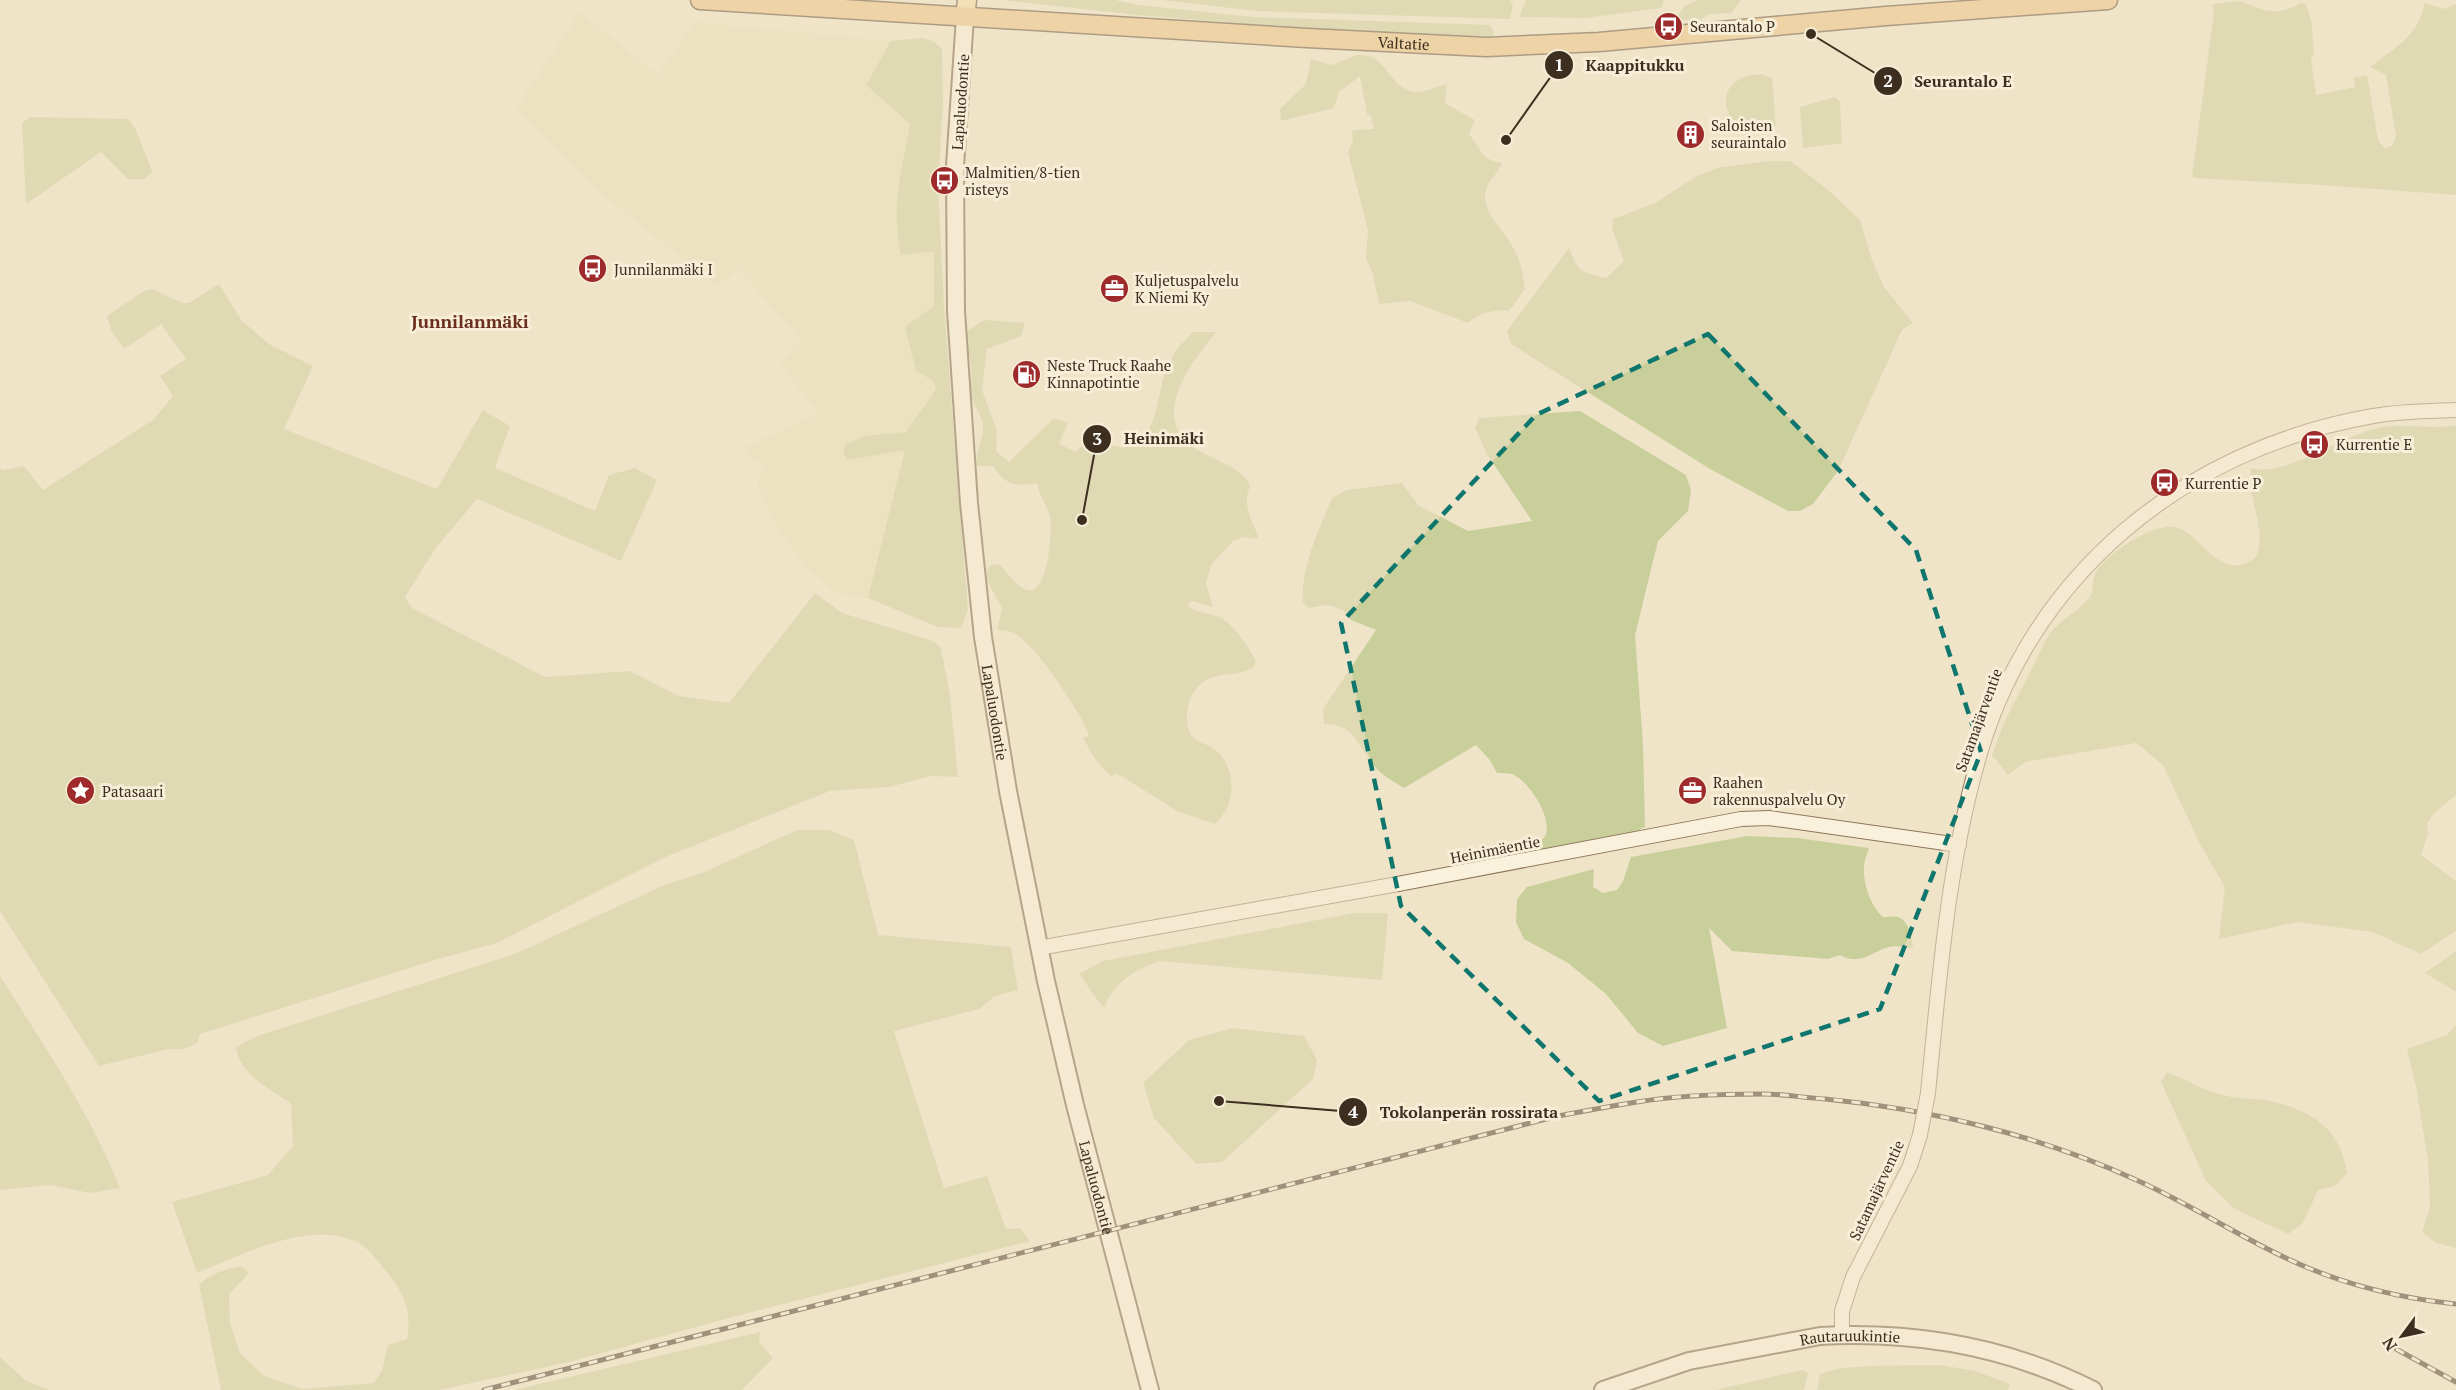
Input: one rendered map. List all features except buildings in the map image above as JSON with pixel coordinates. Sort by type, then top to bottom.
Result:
[{"type":"highway","name":"Valtatie","points":[[700,0],[966,9],[1414,44],[1522,46],[1599,42],[1886,16],[2108,0]]},
{"type":"main road","name":"Lapaluodontie","points":[[966,9],[955,166],[956,311],[964,437],[983,637],[1008,791],[1039,948],[1075,1105],[1150,1390]]},
{"type":"main road","name":"Rautaruukintie","points":[[1603,1390],[1689,1361],[1820,1336],[1842,1335],[1920,1339],[1991,1351],[2034,1364],[2093,1390]]},
{"type":"street","name":"Satamajärventie","points":[[1842,1335],[1842,1311],[1853,1276],[1910,1166],[1920,1135],[1928,1093],[1941,960],[1959,845],[1977,762],[2016,665],[2066,591],[2088,563],[2133,521],[2171,495],[2227,463],[2281,440],[2327,425],[2375,415],[2456,410]]},
{"type":"street","name":"Heinimäentie","points":[[1039,948],[1398,884],[1741,819],[1769,818],[1959,845]]},
{"type":"highlighted area","points":[[1708,334],[1916,550],[1981,752],[1880,1009],[1599,1101],[1401,906],[1341,623],[1536,415]]},
{"type":"shaded area","points":[[580,12],[658,75],[694,22],[891,41],[866,85],[910,124],[897,193],[934,251],[934,307],[906,327],[936,389],[906,432],[865,436],[905,449],[868,598],[836,593],[805,566],[779,531],[759,488],[757,480],[763,472],[763,466],[750,459],[744,447],[819,414],[779,363],[801,340],[738,269],[717,286],[603,195],[516,108]]},
{"type":"green space","points":[[1002,0],[1115,0],[1139,5],[1253,17],[1490,25],[1494,32],[1493,37],[1335,31],[1136,15]]},
{"type":"green space","points":[[1163,0],[1510,0],[1513,5],[1510,19],[1256,11]]},
{"type":"green space","points":[[1526,0],[1664,0],[1661,8],[1586,18],[1519,17]]},
{"type":"green space","points":[[1697,0],[1741,0],[1731,13],[1710,14],[1699,20],[1682,20],[1678,15],[1685,6]]},
{"type":"green space","points":[[2240,1],[2270,11],[2284,10],[2301,3],[2306,4],[2312,24],[2314,56],[2311,58],[2316,95],[2355,87],[2354,78],[2367,75],[2378,140],[2384,148],[2392,146],[2396,136],[2386,75],[2370,67],[2412,32],[2418,24],[2424,3],[2445,9],[2456,4],[2456,195],[2194,178],[2192,176],[2214,12],[2212,4]]},
{"type":"green space","points":[[922,38],[933,41],[942,49],[943,103],[938,186],[944,306],[968,610],[961,628],[938,627],[868,598],[905,450],[847,460],[843,452],[845,445],[865,436],[906,432],[936,389],[934,382],[916,370],[905,327],[934,306],[934,251],[901,255],[898,237],[898,189],[910,124],[866,85],[891,41]]},
{"type":"green space","points":[[1357,55],[1367,56],[1381,63],[1396,82],[1410,91],[1419,92],[1447,85],[1446,104],[1475,120],[1469,134],[1486,157],[1502,163],[1489,183],[1485,196],[1488,210],[1514,249],[1522,273],[1525,289],[1509,311],[1487,312],[1468,323],[1410,301],[1379,304],[1373,274],[1366,258],[1368,231],[1348,152],[1353,140],[1352,130],[1374,129],[1371,116],[1367,114],[1360,76],[1339,92],[1334,108],[1281,121],[1280,109],[1306,84],[1311,59],[1332,65]]},
{"type":"green space","points":[[1761,74],[1772,78],[1776,126],[1744,132],[1732,120],[1726,105],[1726,97],[1734,83],[1746,76]]},
{"type":"green space","points":[[1835,97],[1840,102],[1842,143],[1803,148],[1800,107]]},
{"type":"green space","points":[[30,117],[128,119],[135,128],[152,171],[145,179],[128,179],[101,152],[26,204],[22,123]]},
{"type":"green space","points":[[1768,161],[1790,161],[1826,188],[1860,220],[1872,260],[1884,287],[1913,323],[1902,330],[1838,471],[1813,504],[1800,511],[1788,511],[1710,469],[1511,344],[1507,331],[1569,248],[1578,267],[1590,274],[1606,278],[1624,261],[1612,229],[1613,219],[1655,203],[1697,176],[1717,168]]},
{"type":"green space","points":[[219,284],[241,320],[269,344],[313,366],[284,429],[437,489],[483,410],[510,426],[495,468],[595,511],[609,475],[635,468],[657,480],[621,561],[477,499],[435,549],[405,597],[412,608],[545,677],[630,671],[679,696],[729,703],[815,593],[842,613],[933,641],[941,648],[950,696],[958,777],[931,776],[889,787],[830,791],[663,858],[497,943],[438,959],[200,1034],[197,1043],[184,1049],[169,1049],[99,1066],[0,911],[0,468],[4,470],[24,466],[43,490],[153,420],[173,396],[160,376],[186,359],[161,324],[124,349],[111,330],[107,316],[144,291],[152,289],[183,303],[189,303]]},
{"type":"green space","points":[[984,320],[1025,323],[1021,336],[987,349],[982,390],[997,431],[996,451],[1009,462],[1054,418],[1068,423],[1059,444],[1076,452],[1092,438],[1119,447],[1132,446],[1148,431],[1166,370],[1177,349],[1192,332],[1216,332],[1187,372],[1175,402],[1174,418],[1179,432],[1190,445],[1235,469],[1246,478],[1250,486],[1247,499],[1248,511],[1258,536],[1256,539],[1243,537],[1233,541],[1211,565],[1206,584],[1213,607],[1192,601],[1187,604],[1190,608],[1219,617],[1228,623],[1242,638],[1256,661],[1254,667],[1247,671],[1216,676],[1202,683],[1193,693],[1189,704],[1187,722],[1190,733],[1195,739],[1213,748],[1221,756],[1230,775],[1230,797],[1227,807],[1222,817],[1214,824],[1177,811],[1123,777],[1115,774],[1111,776],[1092,753],[1083,737],[1089,734],[1055,677],[1020,637],[1009,631],[997,630],[1002,608],[987,580],[987,570],[992,564],[1000,565],[1020,586],[1027,590],[1034,589],[1040,583],[1048,561],[1050,517],[1037,483],[1023,485],[1011,483],[1006,481],[993,466],[977,466],[983,425],[971,395],[971,366],[964,333]]},
{"type":"green space","points":[[1580,411],[1686,475],[1691,490],[1688,511],[1658,541],[1635,635],[1643,744],[1645,827],[1620,839],[1509,855],[1540,842],[1546,834],[1545,818],[1537,800],[1525,784],[1512,774],[1497,773],[1489,759],[1476,745],[1404,788],[1373,765],[1357,740],[1344,728],[1324,724],[1323,709],[1376,630],[1351,620],[1344,611],[1336,607],[1326,605],[1309,608],[1303,603],[1304,576],[1316,536],[1332,498],[1347,490],[1402,483],[1418,505],[1468,531],[1532,521],[1487,454],[1475,428],[1479,418]]},
{"type":"green space","points":[[2456,425],[2456,795],[2433,814],[2427,824],[2428,834],[2421,855],[2456,881],[2456,931],[2421,954],[2373,932],[2297,922],[2219,939],[2225,887],[2200,844],[2163,765],[2136,743],[2025,762],[2008,775],[1992,755],[2005,722],[2049,635],[2055,627],[2088,599],[2095,574],[2100,566],[2119,549],[2154,530],[2175,527],[2193,537],[2220,561],[2230,565],[2240,565],[2252,560],[2257,554],[2259,545],[2260,535],[2250,482],[2251,468],[2281,467],[2367,431],[2382,427]]},
{"type":"green space","points":[[797,830],[829,830],[854,840],[878,935],[1011,947],[1018,990],[995,996],[979,1009],[894,1031],[944,1188],[987,1176],[1006,1229],[1020,1228],[1030,1241],[729,1318],[569,1362],[439,1390],[221,1390],[199,1285],[225,1270],[242,1266],[249,1273],[229,1294],[230,1323],[240,1353],[264,1376],[302,1389],[373,1383],[382,1371],[388,1345],[407,1339],[408,1329],[405,1302],[398,1287],[371,1253],[352,1240],[314,1235],[294,1238],[253,1250],[197,1273],[172,1202],[268,1175],[293,1146],[291,1104],[249,1073],[238,1057],[236,1047],[257,1036],[515,954],[664,885],[702,873]]},
{"type":"green space","points":[[1747,836],[1797,838],[1869,848],[1864,863],[1864,874],[1871,901],[1883,917],[1898,917],[1905,922],[1911,935],[1913,948],[1891,946],[1860,959],[1840,955],[1828,959],[1732,951],[1709,928],[1727,1028],[1663,1046],[1638,1033],[1606,994],[1568,963],[1524,939],[1516,922],[1517,899],[1527,887],[1594,869],[1593,887],[1603,893],[1617,890],[1623,881],[1631,857]]},
{"type":"green space","points":[[1354,913],[1388,913],[1382,980],[1158,961],[1126,978],[1114,991],[1104,1008],[1079,974],[1103,961]]},
{"type":"green space","points":[[2456,951],[2456,992],[2425,973]]},
{"type":"green space","points":[[0,976],[80,1105],[120,1188],[90,1193],[50,1185],[0,1190]]},
{"type":"green space","points":[[2456,1025],[2456,1248],[2436,1243],[2422,1232],[2430,1207],[2428,1160],[2407,1049],[2447,1035]]},
{"type":"green space","points":[[1233,1028],[1304,1036],[1317,1060],[1313,1079],[1222,1162],[1196,1164],[1154,1118],[1143,1083],[1189,1040]]},
{"type":"green space","points":[[2167,1072],[2219,1094],[2264,1100],[2308,1114],[2329,1131],[2337,1143],[2347,1173],[2335,1186],[2318,1190],[2303,1223],[2288,1234],[2235,1209],[2206,1181],[2161,1082]]},
{"type":"green space","points":[[760,1332],[759,1342],[773,1358],[742,1390],[514,1390]]},
{"type":"green space","points":[[0,1357],[26,1381],[50,1390],[0,1390]]},
{"type":"green space","points":[[1940,1365],[1975,1371],[2010,1384],[2008,1390],[1817,1390],[1820,1375],[1829,1371],[1858,1367]]},
{"type":"green space","points":[[1802,1370],[1808,1373],[1804,1390],[1715,1390]]},
{"type":"railway","points":[[484,1390],[1558,1116],[1653,1100],[1700,1095],[1772,1094],[1825,1099],[1904,1110],[1983,1126],[2060,1149],[2134,1179],[2269,1250],[2328,1276],[2391,1294],[2456,1304]]},
{"type":"railway","points":[[2396,1349],[2456,1382]]},
{"type":"place","name":"Seurantalo P","points":[[1669,26]]},
{"type":"place","name":"Seurantalo E","points":[[1811,34]]},
{"type":"place","name":"Saloisten seuraintalo","points":[[1690,134]]},
{"type":"place","name":"Kaappitukku","points":[[1506,140]]},
{"type":"place","name":"Malmitien/8-tien risteys","points":[[944,181]]},
{"type":"place","name":"Junnilanmäki I","points":[[593,269]]},
{"type":"place","name":"Kuljetuspalvelu K Niemi Ky","points":[[1114,289]]},
{"type":"place","name":"Neste Truck Raahe Kinnapotintie","points":[[1026,374]]},
{"type":"place","name":"Kurrentie E","points":[[2315,444]]},
{"type":"place","name":"Kurrentie P","points":[[2164,483]]},
{"type":"place","name":"Heinimäki","points":[[1082,520]]},
{"type":"place","name":"Patasaari","points":[[81,791]]},
{"type":"place","name":"Raahen rakennuspalvelu Oy","points":[[1692,791]]},
{"type":"place","name":"Tokolanperän rossirata","points":[[1219,1101]]},
{"type":"district","name":"Junnilanmäki","points":[[470,321]]}]
